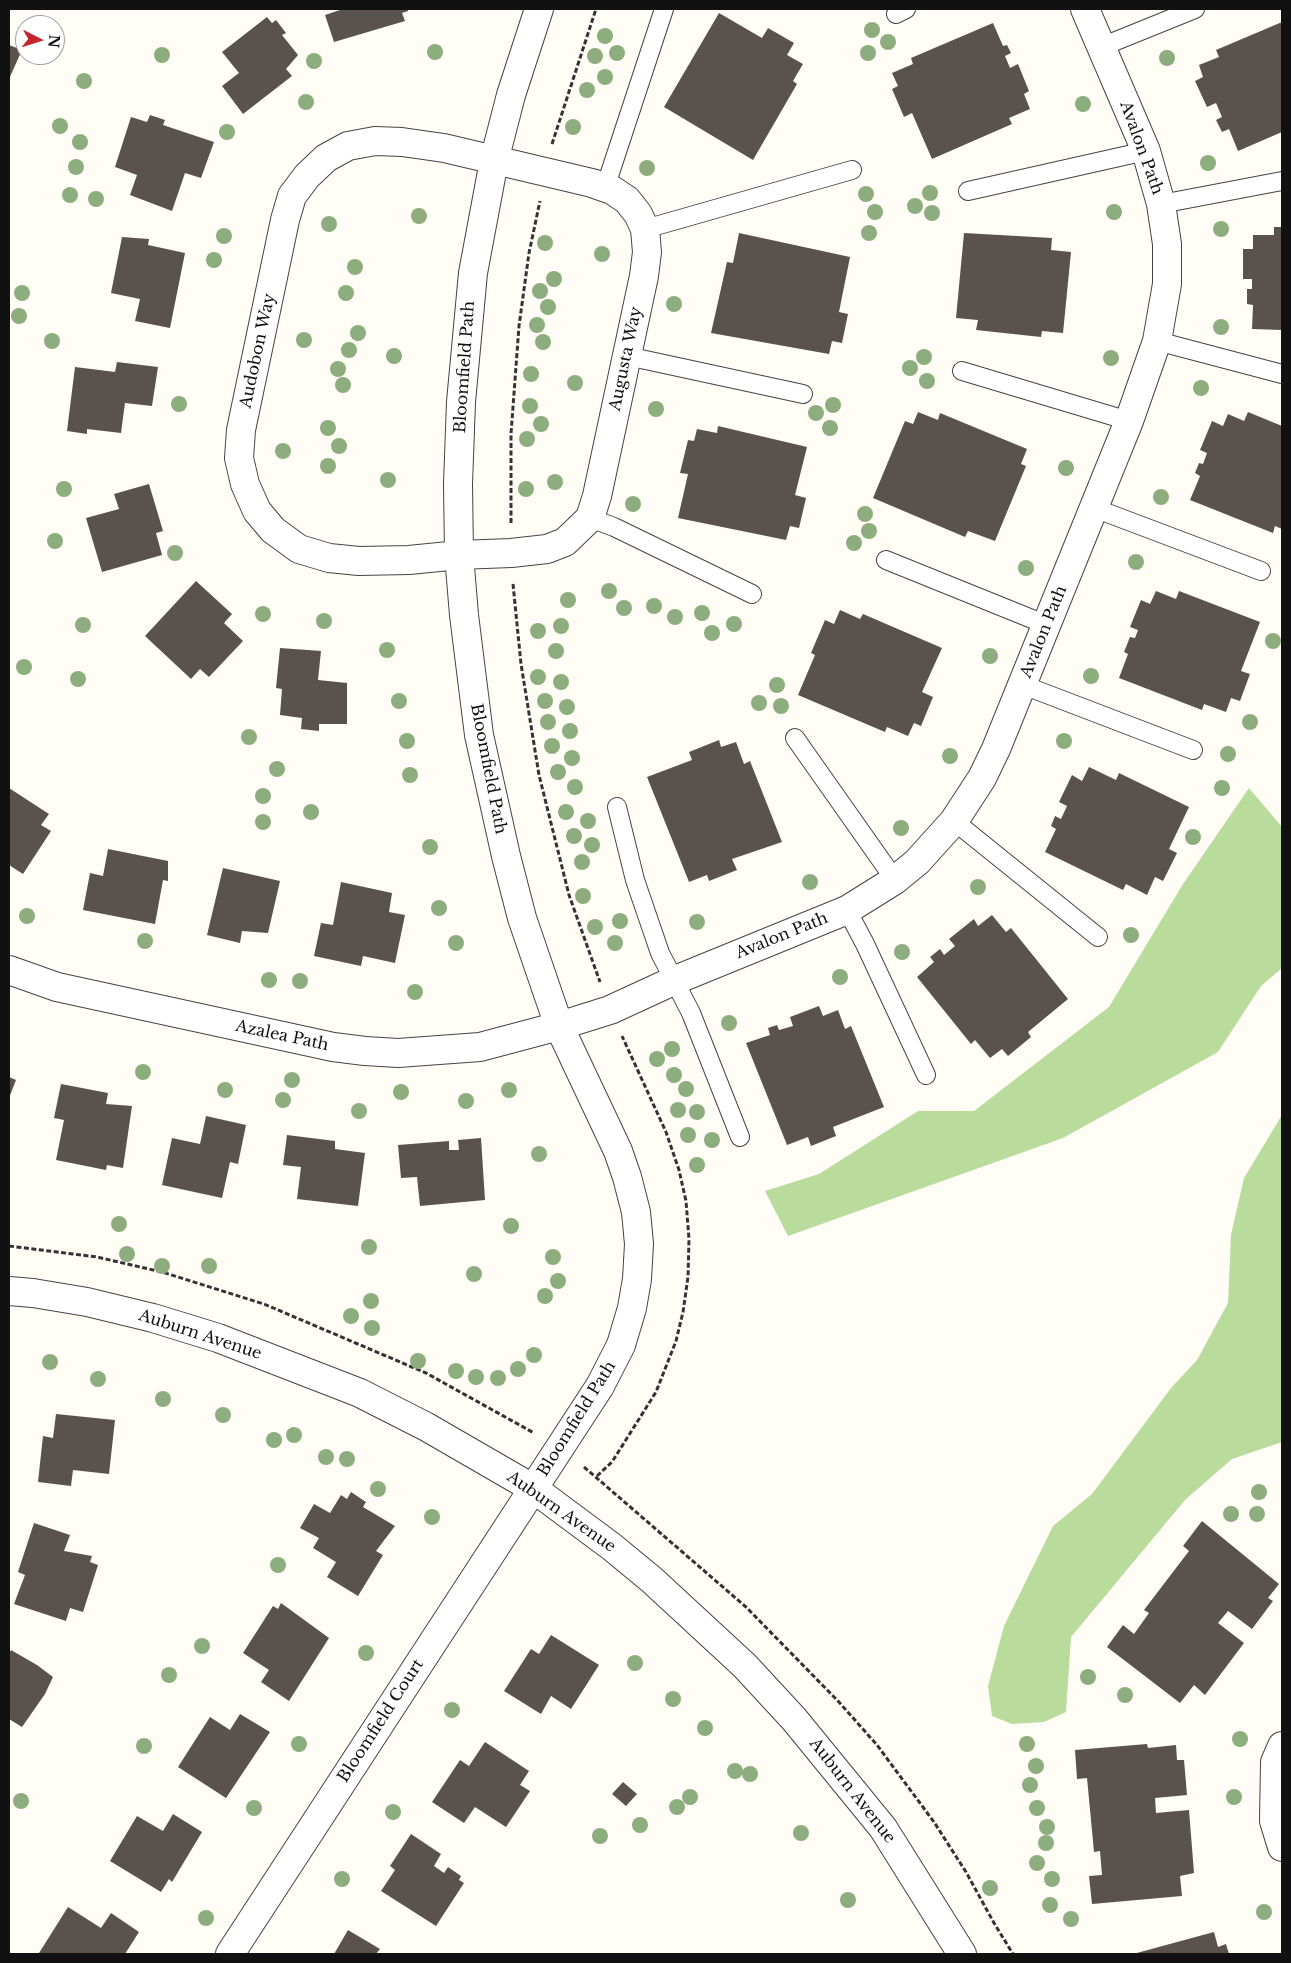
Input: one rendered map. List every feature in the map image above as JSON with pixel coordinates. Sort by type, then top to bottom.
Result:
[{"type":"street","name":"Bloomfield Path","points":[[534,1488],[600,1386],[621,1345],[632,1308],[637,1279],[639,1244],[636,1212],[621,1160],[559,1026],[522,918],[490,790],[470,677],[459,555],[458,474],[461,402],[473,273],[494,161],[511,95],[539,9]]},
{"type":"street","name":"Avalon Path","points":[[559,1026],[610,1010],[674,981],[846,910],[895,880],[917,862],[954,821],[982,778],[1023,686],[1129,421],[1157,341],[1166,284],[1167,244],[1161,204],[1146,151],[1085,9]]},
{"type":"street","name":"Audobon Way","points":[[459,555],[409,560],[359,561],[328,558],[299,548],[273,530],[257,510],[245,484],[239,458],[241,430],[285,220],[292,196],[307,176],[326,158],[348,146],[375,141],[402,142],[444,148],[494,161]]},
{"type":"street","name":"Augusta Way","points":[[459,555],[511,553],[547,548],[565,542],[590,518],[597,496],[627,356],[644,276],[647,252],[645,229],[638,214],[627,200],[605,188],[494,161]]},
{"type":"street","name":"Azalea Path","points":[[9,970],[57,987],[298,1040],[365,1051],[428,1052],[480,1047],[559,1026]]},
{"type":"street","name":"Auburn Avenue","points":[[9,1290],[87,1302],[153,1318],[218,1338],[360,1393],[425,1426],[534,1488],[612,1547],[659,1587],[745,1666],[794,1719],[883,1828],[962,1954]]},
{"type":"street","name":"Bloomfield Court","points":[[230,1954],[503,1532],[534,1488]]},
{"type":"street","points":[[1282,1746],[1275,1762],[1274,1821],[1282,1847]]},
{"type":"lane","points":[[605,188],[664,9]]},
{"type":"lane","points":[[1101,47],[1194,9]]},
{"type":"lane","points":[[968,191],[1146,151]]},
{"type":"lane","points":[[645,229],[852,170]]},
{"type":"lane","points":[[1161,204],[1282,180]]},
{"type":"lane","points":[[1157,341],[1282,374]]},
{"type":"lane","points":[[627,356],[803,394]]},
{"type":"lane","points":[[962,371],[1129,421]]},
{"type":"lane","points":[[1094,508],[1261,571]]},
{"type":"lane","points":[[590,518],[614,526],[752,594]]},
{"type":"lane","points":[[886,560],[1047,625]]},
{"type":"lane","points":[[1023,686],[1193,750]]},
{"type":"lane","points":[[795,738],[895,880]]},
{"type":"lane","points":[[617,807],[638,889],[660,953],[691,1013],[740,1137]]},
{"type":"lane","points":[[954,821],[1098,937]]},
{"type":"lane","points":[[846,910],[865,944],[926,1075]]},
{"type":"path","points":[[596,9],[544,173],[529,253],[517,343],[510,434],[513,586],[521,664],[539,775],[569,895],[610,1010],[666,1132],[679,1170],[686,1202],[689,1248],[688,1277],[683,1312],[666,1369],[656,1392],[612,1462],[597,1476]]},
{"type":"green space","points":[[1249,788],[1282,827],[1282,968],[1261,986],[1218,1052],[1063,1138],[788,1236],[765,1191],[819,1174],[918,1111],[974,1111],[1109,1007],[1183,884]]},
{"type":"green space","points":[[1282,1115],[1282,1442],[1232,1459],[1185,1500],[1071,1637],[1066,1712],[1044,1722],[1012,1724],[992,1716],[988,1686],[1004,1626],[1053,1526],[1092,1494],[1171,1388],[1197,1360],[1228,1303],[1231,1235],[1244,1178]]},
{"type":"building","points":[[340,9],[408,9],[408,11],[402,13],[405,21],[334,42],[325,15]]},
{"type":"building","points":[[719,13],[762,38],[768,28],[794,43],[787,55],[803,64],[793,81],[797,84],[753,160],[664,107]]},
{"type":"building","points":[[267,17],[272,23],[276,20],[286,33],[282,35],[298,55],[286,69],[292,76],[243,114],[222,86],[239,73],[222,52]]},
{"type":"building","points":[[1282,22],[1282,132],[1238,151],[1229,129],[1222,132],[1216,120],[1222,117],[1216,103],[1207,107],[1195,81],[1203,77],[1199,65],[1219,57],[1216,50]]},
{"type":"building","points":[[993,23],[1003,46],[1007,45],[1011,53],[1005,56],[1010,68],[1018,64],[1029,91],[1024,94],[1030,109],[1009,118],[1012,124],[932,159],[912,113],[904,117],[892,89],[898,86],[892,73],[913,64],[911,58]]},
{"type":"building","points":[[9,45],[15,47],[15,65],[9,79]]},
{"type":"building","points":[[150,115],[165,120],[163,125],[214,142],[201,178],[185,173],[172,211],[130,195],[137,175],[115,167],[131,117],[147,122]]},
{"type":"building","points":[[1274,227],[1282,227],[1282,330],[1252,329],[1253,305],[1247,304],[1247,289],[1252,289],[1252,279],[1243,279],[1243,249],[1253,249],[1253,235],[1274,235]]},
{"type":"building","points":[[739,233],[850,257],[839,312],[848,314],[842,343],[832,341],[829,354],[711,333],[727,262],[733,263]]},
{"type":"building","points":[[964,233],[1052,238],[1051,250],[1071,252],[1063,333],[1042,331],[1041,337],[976,330],[978,320],[956,318]]},
{"type":"building","points":[[122,237],[149,239],[148,245],[185,253],[170,328],[135,321],[140,299],[111,293]]},
{"type":"building","points":[[117,362],[158,367],[152,406],[125,403],[121,433],[87,429],[87,434],[67,431],[75,367],[115,372]]},
{"type":"building","points":[[918,412],[938,420],[940,413],[1027,449],[1021,464],[1026,466],[995,541],[968,531],[965,537],[873,498],[905,421],[913,424]]},
{"type":"building","points":[[1248,412],[1282,426],[1282,529],[1275,526],[1273,533],[1190,500],[1200,476],[1195,473],[1199,463],[1203,464],[1207,453],[1200,450],[1212,421],[1223,426],[1228,414],[1244,421]]},
{"type":"building","points":[[718,426],[807,447],[795,495],[806,498],[799,528],[790,526],[786,540],[678,518],[688,474],[680,473],[688,440],[694,441],[697,429],[717,433]]},
{"type":"building","points":[[149,484],[163,531],[156,533],[162,555],[102,572],[86,518],[119,509],[114,494]]},
{"type":"building","points":[[196,581],[232,614],[224,623],[243,641],[209,677],[200,669],[191,679],[145,636]]},
{"type":"building","points":[[1156,591],[1176,599],[1179,591],[1260,622],[1241,671],[1250,674],[1240,701],[1231,698],[1226,712],[1204,704],[1202,710],[1119,678],[1128,654],[1124,652],[1130,637],[1135,638],[1138,630],[1130,627],[1141,600],[1150,604]]},
{"type":"building","points":[[840,610],[860,619],[863,614],[942,648],[922,692],[933,697],[921,726],[914,723],[908,736],[887,727],[885,732],[798,695],[815,655],[811,653],[825,620],[834,624]]},
{"type":"building","points":[[280,648],[321,651],[318,680],[347,683],[347,724],[319,724],[319,731],[301,729],[302,718],[280,715],[282,689],[276,688]]},
{"type":"building","points":[[719,740],[721,747],[736,742],[744,764],[750,761],[782,842],[732,859],[737,870],[709,881],[707,875],[689,882],[647,777],[692,760],[689,752]]},
{"type":"building","points":[[1089,767],[1116,780],[1119,773],[1189,807],[1169,849],[1177,853],[1163,881],[1155,877],[1147,895],[1126,884],[1123,890],[1045,852],[1056,829],[1051,826],[1055,816],[1061,819],[1067,806],[1059,802],[1072,775],[1082,781]]},
{"type":"building","points":[[9,788],[49,814],[41,825],[51,831],[23,874],[9,865]]},
{"type":"building","points":[[108,849],[168,861],[168,881],[163,880],[155,924],[83,910],[90,873],[103,876]]},
{"type":"building","points":[[223,868],[280,881],[268,933],[242,931],[240,943],[207,935]]},
{"type":"building","points":[[341,882],[392,893],[389,912],[405,915],[395,963],[363,956],[361,966],[314,956],[321,923],[333,925]]},
{"type":"building","points":[[992,915],[1006,932],[1011,928],[1068,999],[1028,1032],[1031,1037],[1008,1056],[1002,1049],[990,1058],[975,1040],[971,1044],[917,977],[934,962],[930,957],[940,949],[944,955],[955,946],[949,939],[974,919],[978,926]]},
{"type":"building","points":[[819,1006],[823,1016],[838,1010],[845,1029],[851,1026],[884,1107],[833,1127],[836,1136],[811,1146],[808,1137],[787,1145],[746,1043],[770,1035],[768,1028],[777,1025],[779,1030],[793,1026],[790,1017]]},
{"type":"building","points":[[9,1077],[16,1080],[9,1098]]},
{"type":"building","points":[[61,1084],[108,1093],[106,1104],[132,1106],[123,1168],[107,1165],[106,1170],[56,1160],[64,1120],[54,1118]]},
{"type":"building","points":[[206,1116],[246,1125],[238,1164],[230,1162],[222,1198],[162,1185],[172,1138],[200,1144]]},
{"type":"building","points":[[287,1135],[335,1141],[335,1149],[365,1153],[358,1206],[297,1199],[301,1167],[283,1165]]},
{"type":"building","points":[[481,1138],[485,1200],[420,1206],[417,1177],[401,1178],[398,1145],[449,1141],[449,1150],[459,1150],[458,1140]]},
{"type":"building","points":[[56,1414],[115,1420],[109,1474],[73,1470],[71,1486],[38,1482],[43,1436],[53,1438]]},
{"type":"building","points":[[351,1492],[366,1502],[363,1507],[395,1526],[376,1551],[383,1555],[358,1596],[327,1577],[336,1562],[313,1548],[319,1538],[300,1528],[314,1504],[330,1513],[341,1495],[347,1499]]},
{"type":"building","points":[[1202,1521],[1279,1584],[1268,1598],[1273,1601],[1252,1629],[1228,1611],[1218,1623],[1244,1643],[1205,1695],[1194,1685],[1180,1703],[1107,1647],[1123,1625],[1134,1634],[1149,1613],[1144,1610],[1189,1551],[1183,1546]]},
{"type":"building","points":[[34,1523],[70,1535],[64,1551],[92,1556],[90,1562],[98,1565],[83,1612],[70,1608],[66,1621],[14,1604],[25,1575],[18,1572]]},
{"type":"building","points":[[281,1603],[329,1638],[289,1701],[261,1682],[269,1670],[243,1653],[273,1606],[278,1609]]},
{"type":"building","points":[[551,1635],[599,1665],[571,1709],[551,1696],[541,1714],[504,1691],[531,1649],[539,1654]]},
{"type":"building","points":[[11,1650],[53,1677],[45,1694],[22,1727],[9,1719],[9,1654]]},
{"type":"building","points":[[240,1714],[270,1732],[226,1798],[178,1767],[210,1717],[230,1730]]},
{"type":"building","points":[[485,1742],[529,1771],[520,1785],[530,1791],[506,1827],[475,1807],[464,1823],[432,1802],[460,1760],[469,1766]]},
{"type":"building","points":[[1147,1744],[1148,1748],[1176,1745],[1177,1760],[1184,1760],[1187,1795],[1155,1798],[1156,1813],[1189,1810],[1194,1873],[1180,1876],[1182,1896],[1092,1904],[1089,1876],[1102,1875],[1100,1851],[1094,1852],[1087,1778],[1077,1779],[1075,1750]]},
{"type":"building","points":[[623,1782],[637,1794],[626,1806],[612,1794]]},
{"type":"building","points":[[173,1814],[202,1832],[172,1882],[169,1879],[161,1892],[110,1861],[137,1816],[163,1831]]},
{"type":"building","points":[[411,1834],[441,1854],[434,1866],[444,1873],[448,1867],[461,1876],[459,1880],[464,1883],[436,1926],[381,1891],[395,1870],[390,1866]]},
{"type":"building","points":[[68,1907],[101,1928],[111,1913],[139,1932],[125,1954],[39,1953]]},
{"type":"building","points":[[348,1930],[380,1949],[376,1954],[334,1954]]},
{"type":"building","points":[[1214,1932],[1218,1947],[1226,1944],[1229,1954],[1133,1954]]}]
